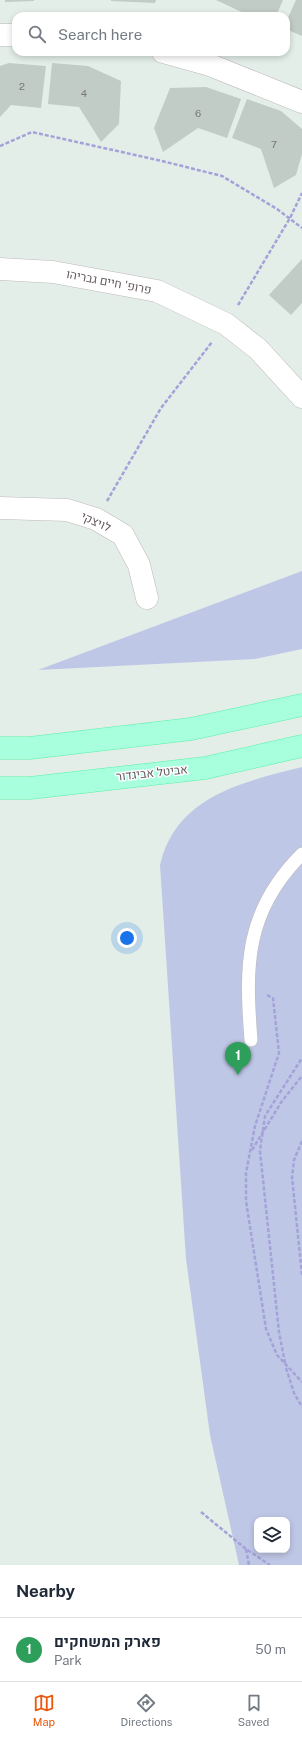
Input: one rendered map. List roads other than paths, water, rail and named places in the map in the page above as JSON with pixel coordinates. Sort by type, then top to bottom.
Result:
[{"type":"main road","points":[[0,748],[30,748],[191,729],[302,705]]},
{"type":"main road","name":"אביטל אביגדור","points":[[0,788],[30,788],[205,768],[302,746]]},
{"type":"street","points":[[0,35],[12,35]]},
{"type":"street","points":[[177,56],[210,65],[302,102]]},
{"type":"street","name":"פרופ' חיים גבריהו","points":[[0,269],[53,272],[157,291],[226,324],[258,350],[302,397]]},
{"type":"street","name":"לויצקי","points":[[0,508],[67,510],[96,519],[123,535],[139,565],[147,598]]},
{"type":"lane","points":[[251,1040],[248,987],[252,938],[260,914],[270,892],[285,871],[302,854]]},
{"type":"place","name":"פארק המשחקים","points":[[238,1075]]}]
